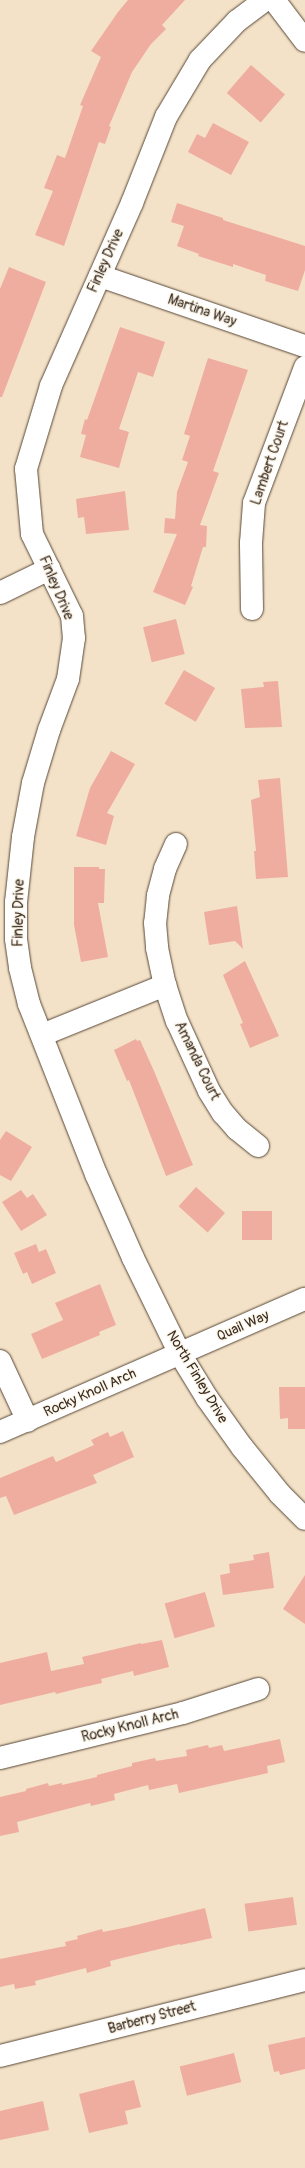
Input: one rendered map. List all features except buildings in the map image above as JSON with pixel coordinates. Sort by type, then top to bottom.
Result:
[{"type":"street","name":"Finley Drive","points":[[115,1218],[29,1004],[20,968],[16,939],[16,902],[23,837],[34,782],[49,730],[68,679],[74,638],[72,616],[32,534],[26,470],[51,386],[100,276],[166,117],[200,60],[237,21],[265,0]]},
{"type":"street","points":[[274,0],[305,41]]},
{"type":"street","name":"Martina Way","points":[[100,276],[305,346]]},
{"type":"street","name":"Lambert Court","points":[[252,609],[251,544],[254,502],[305,367]]},
{"type":"street","points":[[0,593],[49,569]]},
{"type":"street","name":"Amanda Court","points":[[176,844],[165,869],[158,896],[155,923],[157,948],[165,985],[177,1021],[209,1091],[223,1113],[237,1129],[258,1146]]},
{"type":"street","points":[[42,1035],[165,985]]},
{"type":"street","name":"North Finley Drive","points":[[115,1218],[180,1354],[207,1398],[242,1447],[280,1494],[305,1519]]},
{"type":"street","name":"Quail Way","points":[[180,1354],[305,1299]]},
{"type":"street","name":"Rocky Knoll Arch","points":[[0,1432],[180,1354]]},
{"type":"street","points":[[0,1361],[28,1420]]},
{"type":"street","name":"Rocky Knoll Arch","points":[[0,1758],[183,1713],[258,1689]]},
{"type":"street","name":"Barberry Street","points":[[0,2056],[305,1980]]}]
